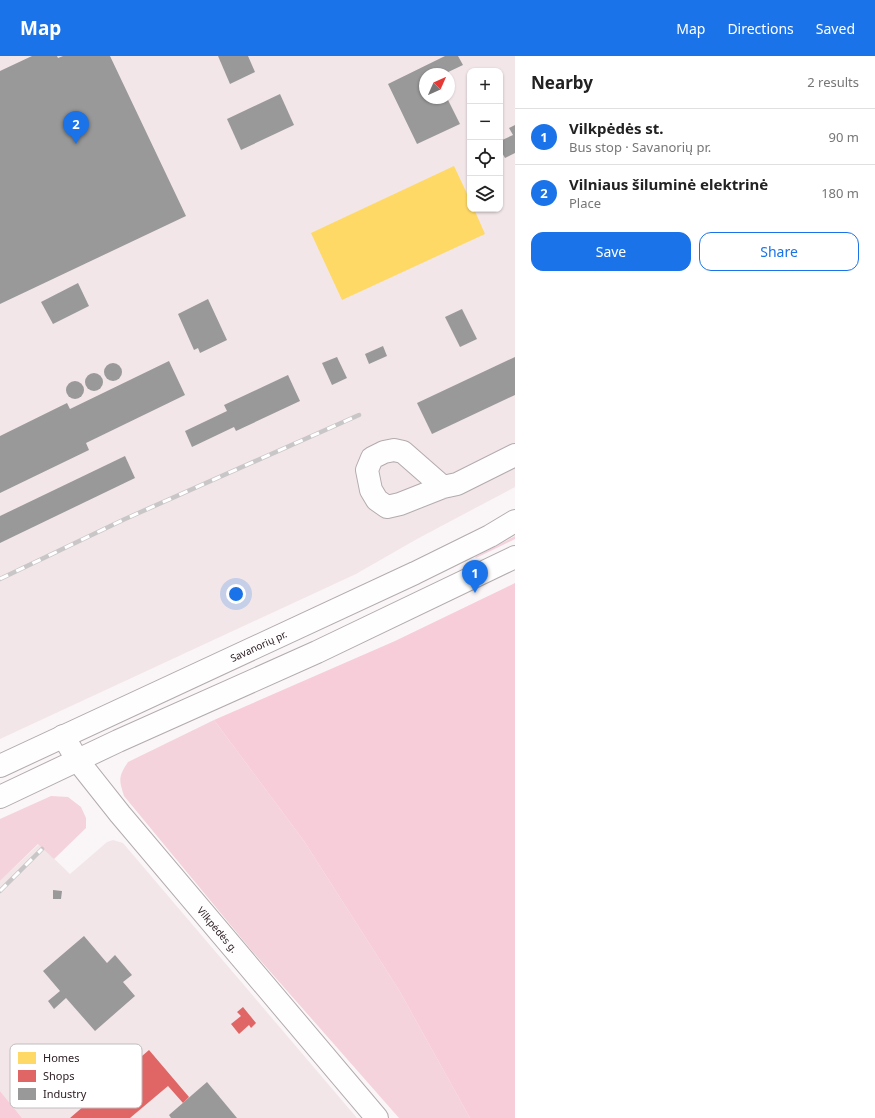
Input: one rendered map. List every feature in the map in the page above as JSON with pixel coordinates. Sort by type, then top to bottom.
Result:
[{"type":"main road","points":[[443,487],[457,484],[515,455]]},
{"type":"main road","name":"Savanorių pr.","points":[[0,766],[408,576],[490,536],[515,521]]},
{"type":"main road","points":[[0,797],[118,741],[317,652],[515,557]]},
{"type":"main road","name":"Vilkpėdės g.","points":[[63,736],[78,761],[120,814],[377,1118]]},
{"type":"shaded area","points":[[0,56],[515,56],[515,487],[417,539],[356,574],[0,739]]},
{"type":"shaded area","points":[[515,536],[515,539],[476,558],[475,557]]},
{"type":"shaded area","points":[[515,583],[515,1118],[470,1118],[399,990],[304,841],[214,720],[395,641]]},
{"type":"shaded area","points":[[214,720],[304,841],[399,990],[470,1118],[399,1118],[252,951],[124,796],[120,779],[122,771],[128,762]]},
{"type":"shaded area","points":[[51,796],[68,797],[81,807],[86,818],[86,828],[54,859],[38,844],[0,881],[0,819]]},
{"type":"shaded area","points":[[113,840],[123,843],[357,1118],[22,1118],[14,1108],[142,1108],[142,1044],[10,1044],[10,1103],[0,1091],[0,881],[39,844],[70,874],[107,842]]},
{"type":"shaded area","points":[[0,1091],[10,1103],[10,1108],[14,1108],[22,1118],[0,1118]]},
{"type":"building: Homes","points":[[454,166],[467,194],[467,212],[475,212],[485,234],[342,300],[311,233]]},
{"type":"building: Shops","points":[[243,1007],[256,1023],[251,1028],[249,1025],[239,1034],[231,1024],[241,1016],[237,1012]]},
{"type":"building: Shops","points":[[149,1050],[189,1097],[183,1103],[168,1086],[142,1108],[142,1056]]},
{"type":"building: Shops","points":[[82,1108],[142,1108],[130,1118],[70,1118]]},
{"type":"building: Industry","points":[[32,56],[57,56],[58,58],[63,56],[110,56],[186,216],[0,304],[0,71]]},
{"type":"building: Industry","points":[[218,56],[248,56],[255,72],[230,84]]},
{"type":"building: Industry","points":[[445,56],[458,56],[463,65],[455,69],[421,68]]},
{"type":"building: Industry","points":[[419,69],[419,104],[450,104],[460,124],[417,144],[388,84]]},
{"type":"building: Industry","points":[[280,94],[294,125],[241,150],[227,119]]},
{"type":"building: Industry","points":[[515,125],[515,153],[505,158],[503,154],[503,140],[513,135],[509,128]]},
{"type":"building: Industry","points":[[78,283],[89,306],[53,324],[41,302]]},
{"type":"building: Industry","points":[[208,299],[227,340],[200,353],[198,348],[194,350],[178,314]]},
{"type":"building: Industry","points":[[462,309],[477,339],[460,347],[445,317]]},
{"type":"building: Industry","points":[[383,346],[387,356],[369,364],[365,354]]},
{"type":"building: Industry","points":[[337,357],[347,378],[332,385],[322,363]]},
{"type":"building: Industry","points":[[515,357],[515,395],[432,434],[417,403]]},
{"type":"building: Industry","points":[[169,361],[185,395],[86,443],[89,450],[0,493],[0,436],[67,403],[70,409]]},
{"type":"building: Industry","points":[[113,363],[119,366],[122,372],[119,378],[113,381],[107,378],[104,372],[107,366]]},
{"type":"building: Industry","points":[[94,373],[100,376],[103,382],[100,388],[94,391],[88,388],[85,382],[88,376]]},
{"type":"building: Industry","points":[[288,375],[300,401],[236,431],[234,427],[192,447],[185,431],[227,411],[224,405]]},
{"type":"building: Industry","points":[[75,381],[81,384],[84,390],[81,396],[75,399],[69,396],[66,390],[69,384]]},
{"type":"building: Industry","points":[[125,456],[135,478],[0,543],[0,516]]},
{"type":"building: Industry","points":[[53,890],[62,891],[61,899],[53,899]]},
{"type":"building: Industry","points":[[84,936],[107,963],[115,955],[132,975],[123,982],[135,996],[95,1031],[66,998],[54,1009],[48,1001],[60,991],[43,971]]},
{"type":"building: Industry","points":[[207,1082],[237,1118],[171,1118],[169,1115]]},
{"type":"railway","points":[[0,579],[125,519],[359,415]]},
{"type":"railway","points":[[0,891],[42,849]]},
{"type":"place","name":"Vilniaus šiluminė elektrinė","points":[[76,144]]},
{"type":"place","name":"Vilkpėdės st.","points":[[475,593]]}]
